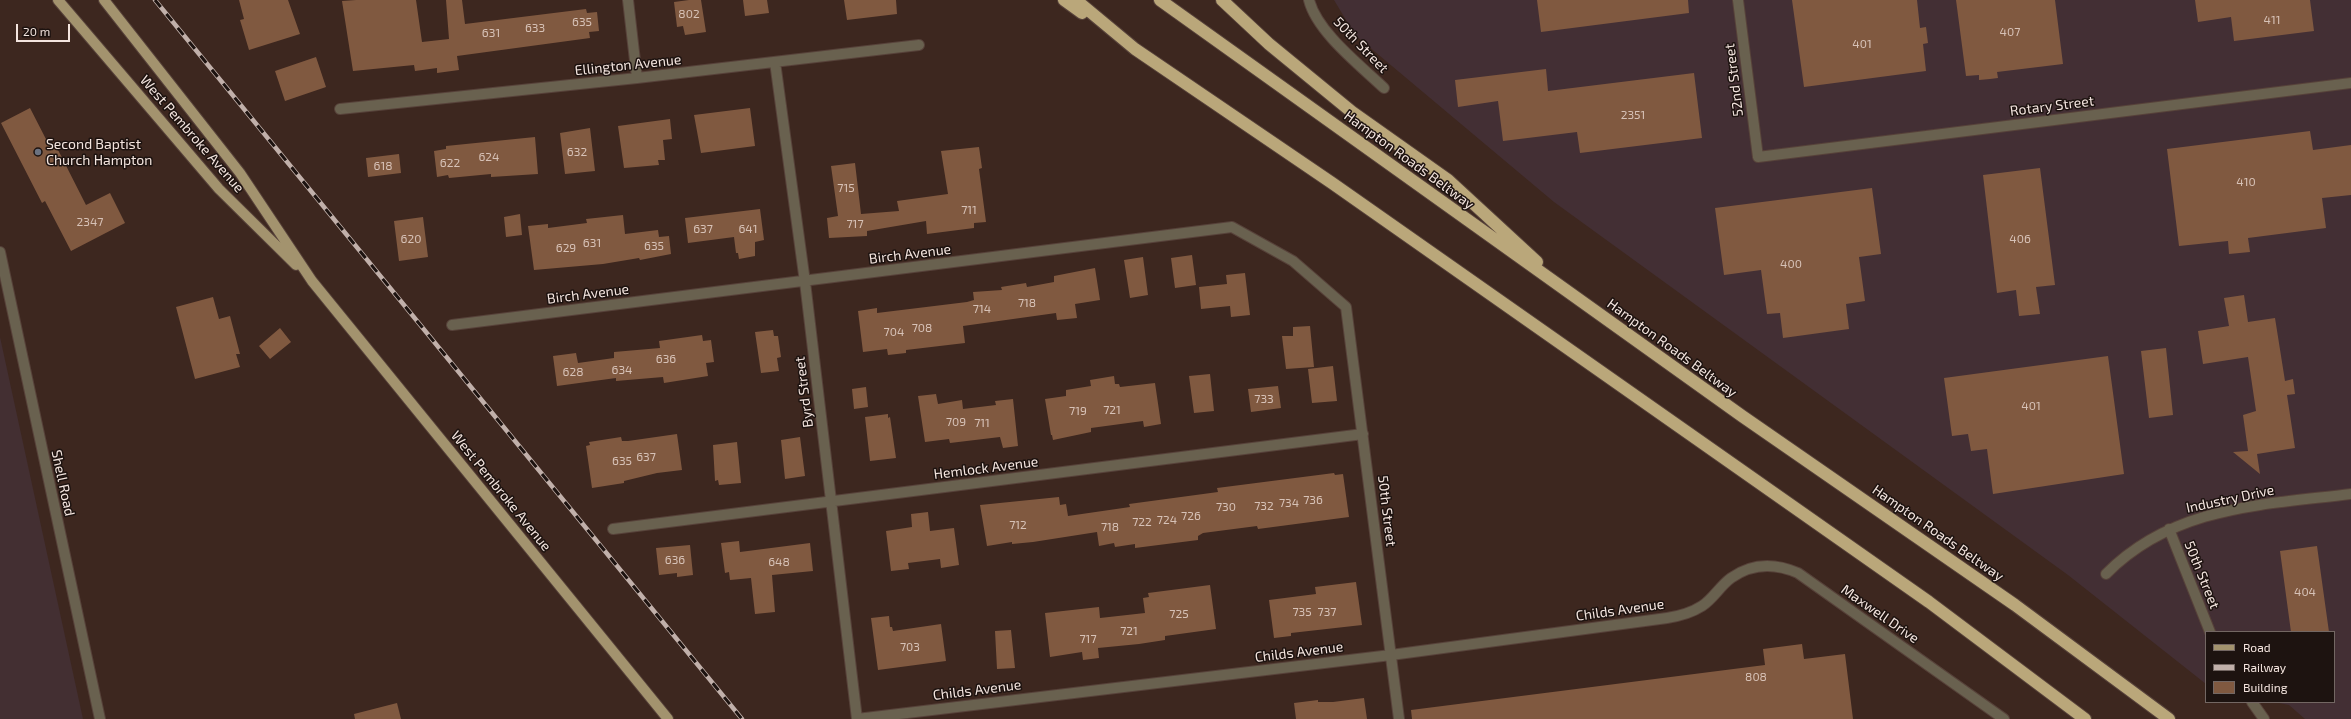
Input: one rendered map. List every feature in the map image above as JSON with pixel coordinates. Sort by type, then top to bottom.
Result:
[{"type":"highway","points":[[1064,0],[1338,188],[1929,602],[2085,719]]},
{"type":"highway","points":[[1076,0],[1135,49]]},
{"type":"highway","name":"Hampton Roads Beltway","points":[[1160,0],[1742,416],[2015,605],[2169,719]]},
{"type":"highway","points":[[1222,0],[1269,44],[1352,112],[1448,180],[1574,297]]},
{"type":"main road","name":"West Pembroke Avenue","points":[[58,0],[219,188],[312,281]]},
{"type":"main road","name":"West Pembroke Avenue","points":[[104,0],[240,173],[312,281],[668,719]]},
{"type":"street","points":[[628,0],[637,78]]},
{"type":"street","name":"50th Street","points":[[1309,0],[1312,13],[1317,19],[1338,43],[1384,88]]},
{"type":"street","name":"52nd Street","points":[[1738,0],[1758,157]]},
{"type":"street","name":"Ellington Avenue","points":[[340,109],[637,78],[919,45]]},
{"type":"street","name":"Byrd Street","points":[[775,62],[805,282],[857,719]]},
{"type":"street","name":"Rotary Street","points":[[1758,157],[2351,83]]},
{"type":"street","name":"Birch Avenue","points":[[452,325],[805,282],[1232,227],[1293,261],[1346,307]]},
{"type":"street","name":"Shell Road","points":[[0,252],[100,719]]},
{"type":"street","name":"50th Street","points":[[1346,307],[1399,719]]},
{"type":"street","name":"Hemlock Avenue","points":[[612,529],[1363,434]]},
{"type":"street","name":"Industry Drive","points":[[2106,574],[2121,558],[2169,529],[2195,519],[2250,506],[2351,494]]},
{"type":"street","name":"50th Street","points":[[2169,529],[2210,631]]},
{"type":"street","name":"Maxwell Drive","points":[[1730,578],[1744,570],[1774,565],[1798,573],[2004,719]]},
{"type":"street","name":"Childs Avenue","points":[[857,719],[1391,655],[1681,616],[1703,605],[1730,578]]},
{"type":"street","points":[[2253,703],[2264,719]]},
{"type":"shaded area","points":[[1334,0],[2351,0],[2351,719],[2305,719],[2289,705],[2279,703],[2335,703],[2335,631],[2205,631],[2205,683],[2068,575],[1554,202],[1355,35]]},
{"type":"shaded area","points":[[0,337],[83,719],[0,719]]},
{"type":"building","points":[[239,0],[288,0],[300,34],[249,50],[240,20],[244,19]]},
{"type":"building","points":[[416,0],[422,42],[449,39],[446,0],[462,0],[465,24],[586,9],[587,13],[597,12],[599,31],[589,32],[590,38],[457,56],[459,70],[437,73],[437,68],[415,71],[414,65],[353,71],[342,1]]},
{"type":"building","points":[[701,0],[706,32],[685,35],[683,26],[677,27],[674,2]]},
{"type":"building","points":[[743,0],[767,0],[769,13],[745,16]]},
{"type":"building","points":[[844,0],[896,0],[897,14],[847,20]]},
{"type":"building","points":[[1537,0],[1688,0],[1689,13],[1541,32]]},
{"type":"building","points":[[1792,0],[1917,0],[1920,28],[1926,27],[1928,43],[1923,44],[1926,71],[1804,87]]},
{"type":"building","points":[[1956,0],[2055,0],[2063,64],[1997,72],[1998,78],[1990,79],[1979,80],[1979,75],[1966,76]]},
{"type":"building","points":[[2195,0],[2310,0],[2314,31],[2234,41],[2231,17],[2198,22]]},
{"type":"building","points":[[316,57],[326,87],[285,101],[275,71]]},
{"type":"building","points":[[1546,69],[1548,91],[1694,73],[1702,138],[1580,153],[1577,132],[1503,141],[1498,101],[1458,107],[1455,80]]},
{"type":"building","points":[[30,108],[49,145],[54,142],[86,205],[110,193],[125,223],[71,251],[45,201],[42,203],[1,123]]},
{"type":"building","points":[[750,108],[755,146],[701,153],[694,115]]},
{"type":"building","points":[[670,119],[672,139],[663,140],[665,160],[658,160],[659,165],[624,168],[618,126]]},
{"type":"building","points":[[590,128],[595,171],[565,174],[560,133]]},
{"type":"building","points":[[2310,131],[2313,150],[2351,145],[2351,195],[2322,198],[2326,228],[2248,238],[2250,252],[2229,254],[2228,241],[2179,246],[2167,149]]},
{"type":"building","points":[[535,137],[538,174],[491,177],[491,174],[449,178],[448,175],[437,177],[434,151],[446,149],[446,146]]},
{"type":"building","points":[[979,147],[982,168],[979,169],[986,222],[974,223],[974,228],[927,234],[926,221],[867,231],[867,236],[829,238],[827,218],[838,216],[831,166],[855,163],[861,214],[899,211],[897,201],[948,194],[941,151]]},
{"type":"building","points":[[399,154],[401,173],[368,177],[366,158]]},
{"type":"building","points":[[2040,168],[2055,285],[2036,287],[2040,314],[2019,316],[2016,290],[1997,293],[1983,175]]},
{"type":"building","points":[[1872,188],[1881,254],[1859,257],[1865,301],[1846,304],[1849,329],[1783,338],[1780,313],[1767,314],[1761,270],[1724,275],[1715,208]]},
{"type":"building","points":[[760,209],[764,240],[755,242],[755,256],[739,259],[738,253],[736,253],[734,237],[688,243],[685,218]]},
{"type":"building","points":[[520,214],[522,235],[506,237],[504,217]]},
{"type":"building","points":[[623,215],[625,234],[658,230],[659,237],[669,236],[671,254],[640,260],[639,258],[603,264],[534,270],[528,226],[548,224],[548,228],[587,223],[586,219]]},
{"type":"building","points":[[423,217],[428,257],[399,261],[394,221]]},
{"type":"building","points":[[1192,255],[1196,285],[1175,288],[1171,258]]},
{"type":"building","points":[[1143,257],[1148,295],[1130,298],[1124,260]]},
{"type":"building","points":[[1095,268],[1100,300],[1075,304],[1077,318],[1057,320],[1056,313],[963,326],[965,343],[906,350],[906,353],[888,355],[887,349],[863,352],[858,311],[877,308],[877,313],[967,302],[974,300],[973,292],[1002,290],[1001,287],[1026,283],[1027,287],[1054,282],[1054,276]]},
{"type":"building","points":[[1245,273],[1250,315],[1231,317],[1230,306],[1201,309],[1199,287],[1227,284],[1226,275]]},
{"type":"building","points":[[2244,295],[2248,322],[2275,318],[2285,381],[2293,379],[2295,394],[2287,395],[2295,448],[2257,454],[2260,474],[2233,452],[2248,451],[2243,415],[2256,411],[2248,357],[2203,364],[2198,331],[2229,326],[2224,298]]},
{"type":"building","points":[[213,297],[219,319],[230,316],[240,354],[236,354],[240,367],[195,379],[176,307]]},
{"type":"building","points":[[1310,326],[1314,367],[1286,369],[1282,336],[1293,336],[1293,327]]},
{"type":"building","points":[[280,328],[291,342],[270,359],[259,346]]},
{"type":"building","points":[[773,330],[774,336],[778,336],[781,357],[777,358],[779,371],[761,373],[755,332]]},
{"type":"building","points":[[702,335],[703,341],[711,340],[714,362],[706,363],[708,376],[664,383],[663,377],[616,381],[616,378],[557,386],[553,356],[576,353],[578,363],[614,358],[614,352],[660,348],[659,341]]},
{"type":"building","points":[[2166,348],[2173,415],[2149,418],[2141,351]]},
{"type":"building","points":[[2108,356],[2124,474],[1993,494],[1987,449],[1971,451],[1968,434],[1952,436],[1944,378]]},
{"type":"building","points":[[1333,366],[1337,401],[1312,403],[1308,369]]},
{"type":"building","points":[[1210,374],[1214,411],[1194,413],[1189,376]]},
{"type":"building","points":[[1114,376],[1115,384],[1119,384],[1120,387],[1155,383],[1161,424],[1144,427],[1143,421],[1091,428],[1091,432],[1053,440],[1045,399],[1066,396],[1066,390],[1091,386],[1090,380]]},
{"type":"building","points":[[1278,386],[1281,408],[1251,412],[1248,389]]},
{"type":"building","points":[[866,387],[868,407],[854,409],[852,389]]},
{"type":"building","points":[[936,394],[938,404],[962,400],[963,409],[996,405],[995,401],[1013,399],[1018,446],[1003,448],[1000,437],[950,443],[949,439],[925,442],[918,396]]},
{"type":"building","points":[[888,414],[888,418],[890,417],[896,458],[870,461],[865,417]]},
{"type":"building","points":[[677,434],[682,470],[657,473],[624,481],[624,483],[592,488],[586,446],[590,445],[589,442],[621,437],[622,441],[628,441]]},
{"type":"building","points":[[800,437],[805,476],[785,479],[781,440]]},
{"type":"building","points":[[737,442],[741,483],[719,485],[718,480],[715,481],[713,445]]},
{"type":"building","points":[[1334,473],[1335,475],[1343,474],[1349,517],[1258,529],[1257,526],[1203,533],[1198,536],[1198,540],[1135,548],[1135,544],[1115,547],[1114,543],[1099,546],[1097,532],[1033,542],[1012,544],[1012,542],[987,546],[980,505],[1059,497],[1060,505],[1066,504],[1068,516],[1130,507],[1129,504],[1218,492],[1217,488]]},
{"type":"building","points":[[928,512],[930,531],[954,528],[959,565],[941,568],[940,559],[908,563],[909,569],[891,571],[886,531],[912,527],[911,514]]},
{"type":"building","points":[[739,541],[740,552],[810,543],[813,571],[772,575],[775,612],[755,614],[751,578],[730,580],[729,572],[725,573],[721,543]]},
{"type":"building","points":[[690,545],[693,575],[677,577],[677,573],[659,575],[656,548]]},
{"type":"building","points":[[2317,546],[2329,631],[2291,631],[2280,551]]},
{"type":"building","points":[[1356,582],[1362,625],[1291,633],[1291,636],[1274,638],[1269,600],[1316,594],[1315,587]]},
{"type":"building","points":[[1210,585],[1216,629],[1165,636],[1165,640],[1098,648],[1099,658],[1083,660],[1082,652],[1050,657],[1045,613],[1099,607],[1100,618],[1145,613],[1143,598],[1149,597],[1148,593]]},
{"type":"building","points":[[889,616],[890,627],[892,627],[893,631],[941,624],[946,661],[878,670],[871,618]]},
{"type":"building","points":[[1011,630],[1015,668],[997,669],[995,631]]},
{"type":"building","points":[[1802,644],[1804,659],[1845,654],[1853,719],[1412,719],[1411,710],[1765,665],[1763,649]]},
{"type":"building","points":[[1364,698],[1367,719],[1296,719],[1294,703],[1318,700],[1318,702],[1333,702]]},
{"type":"building","points":[[397,703],[401,719],[355,719],[354,714]]},
{"type":"railway","points":[[155,0],[742,719]]},
{"type":"place","name":"Second Baptist Church Hampton","points":[[38,152]]}]
